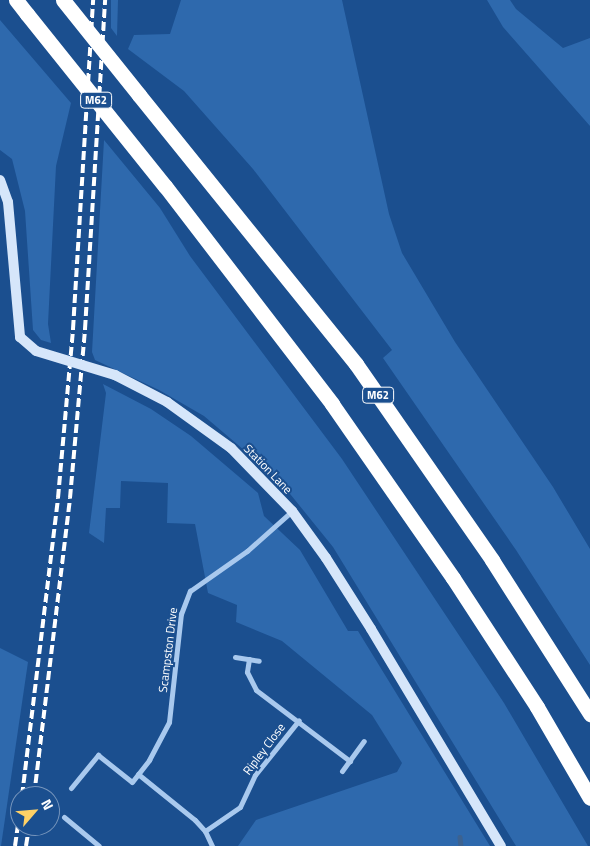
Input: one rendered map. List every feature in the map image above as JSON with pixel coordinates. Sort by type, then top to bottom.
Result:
[{"type":"highway","name":"M62","points":[[16,0],[165,186],[332,404],[453,578],[537,707],[590,798]]},
{"type":"highway","name":"M62","points":[[63,0],[356,364],[492,560],[590,714]]},
{"type":"street","name":"Station Lane","points":[[0,180],[8,202],[20,337],[36,351],[114,375],[167,402],[231,448],[292,511],[326,558],[371,629],[501,846]]},
{"type":"street","name":"Scampston Drive","points":[[71,788],[98,755],[132,782],[169,722],[181,614],[190,591],[247,551],[292,511]]},
{"type":"street","points":[[235,657],[259,661]]},
{"type":"street","name":"Ripley Close","points":[[249,659],[247,672],[256,690],[299,720],[350,761]]},
{"type":"street","name":"Ripley Close","points":[[205,831],[240,807],[255,775],[299,720]]},
{"type":"street","points":[[342,771],[364,741]]},
{"type":"street","points":[[138,774],[205,831],[212,846]]},
{"type":"street","points":[[64,817],[98,846]]},
{"type":"shaded area","points":[[111,0],[118,0],[117,36],[111,28]]},
{"type":"shaded area","points":[[181,0],[342,0],[389,214],[402,253],[455,342],[553,487],[590,549],[590,665],[516,550],[383,358],[392,350],[253,169],[184,91],[128,49],[134,35],[170,34]]},
{"type":"shaded area","points":[[487,0],[510,0],[516,9],[563,48],[590,38],[590,126],[503,27]]},
{"type":"shaded area","points":[[0,20],[71,103],[56,166],[48,324],[51,343],[41,340],[33,330],[25,211],[12,159],[0,150]]},
{"type":"shaded area","points":[[104,140],[160,208],[190,256],[342,459],[504,703],[588,846],[516,846],[333,547],[278,479],[204,416],[159,390],[95,360],[92,352]]},
{"type":"shaded area","points":[[103,384],[151,409],[191,436],[258,493],[264,516],[300,550],[348,631],[358,631],[490,846],[238,846],[256,820],[397,772],[402,763],[372,715],[282,641],[236,622],[237,605],[208,593],[195,524],[167,523],[168,483],[121,481],[120,508],[106,508],[104,543],[89,533],[106,393]]},
{"type":"shaded area","points":[[0,648],[28,662],[1,846],[0,846]]},
{"type":"waterway","points":[[460,837],[461,846]]},
{"type":"railway","points":[[23,786],[58,498],[73,329],[93,0]]},
{"type":"railway","points":[[35,786],[70,498],[85,329],[105,0]]},
{"type":"railway","points":[[15,846],[16,836]]},
{"type":"railway","points":[[26,846],[28,836]]}]
